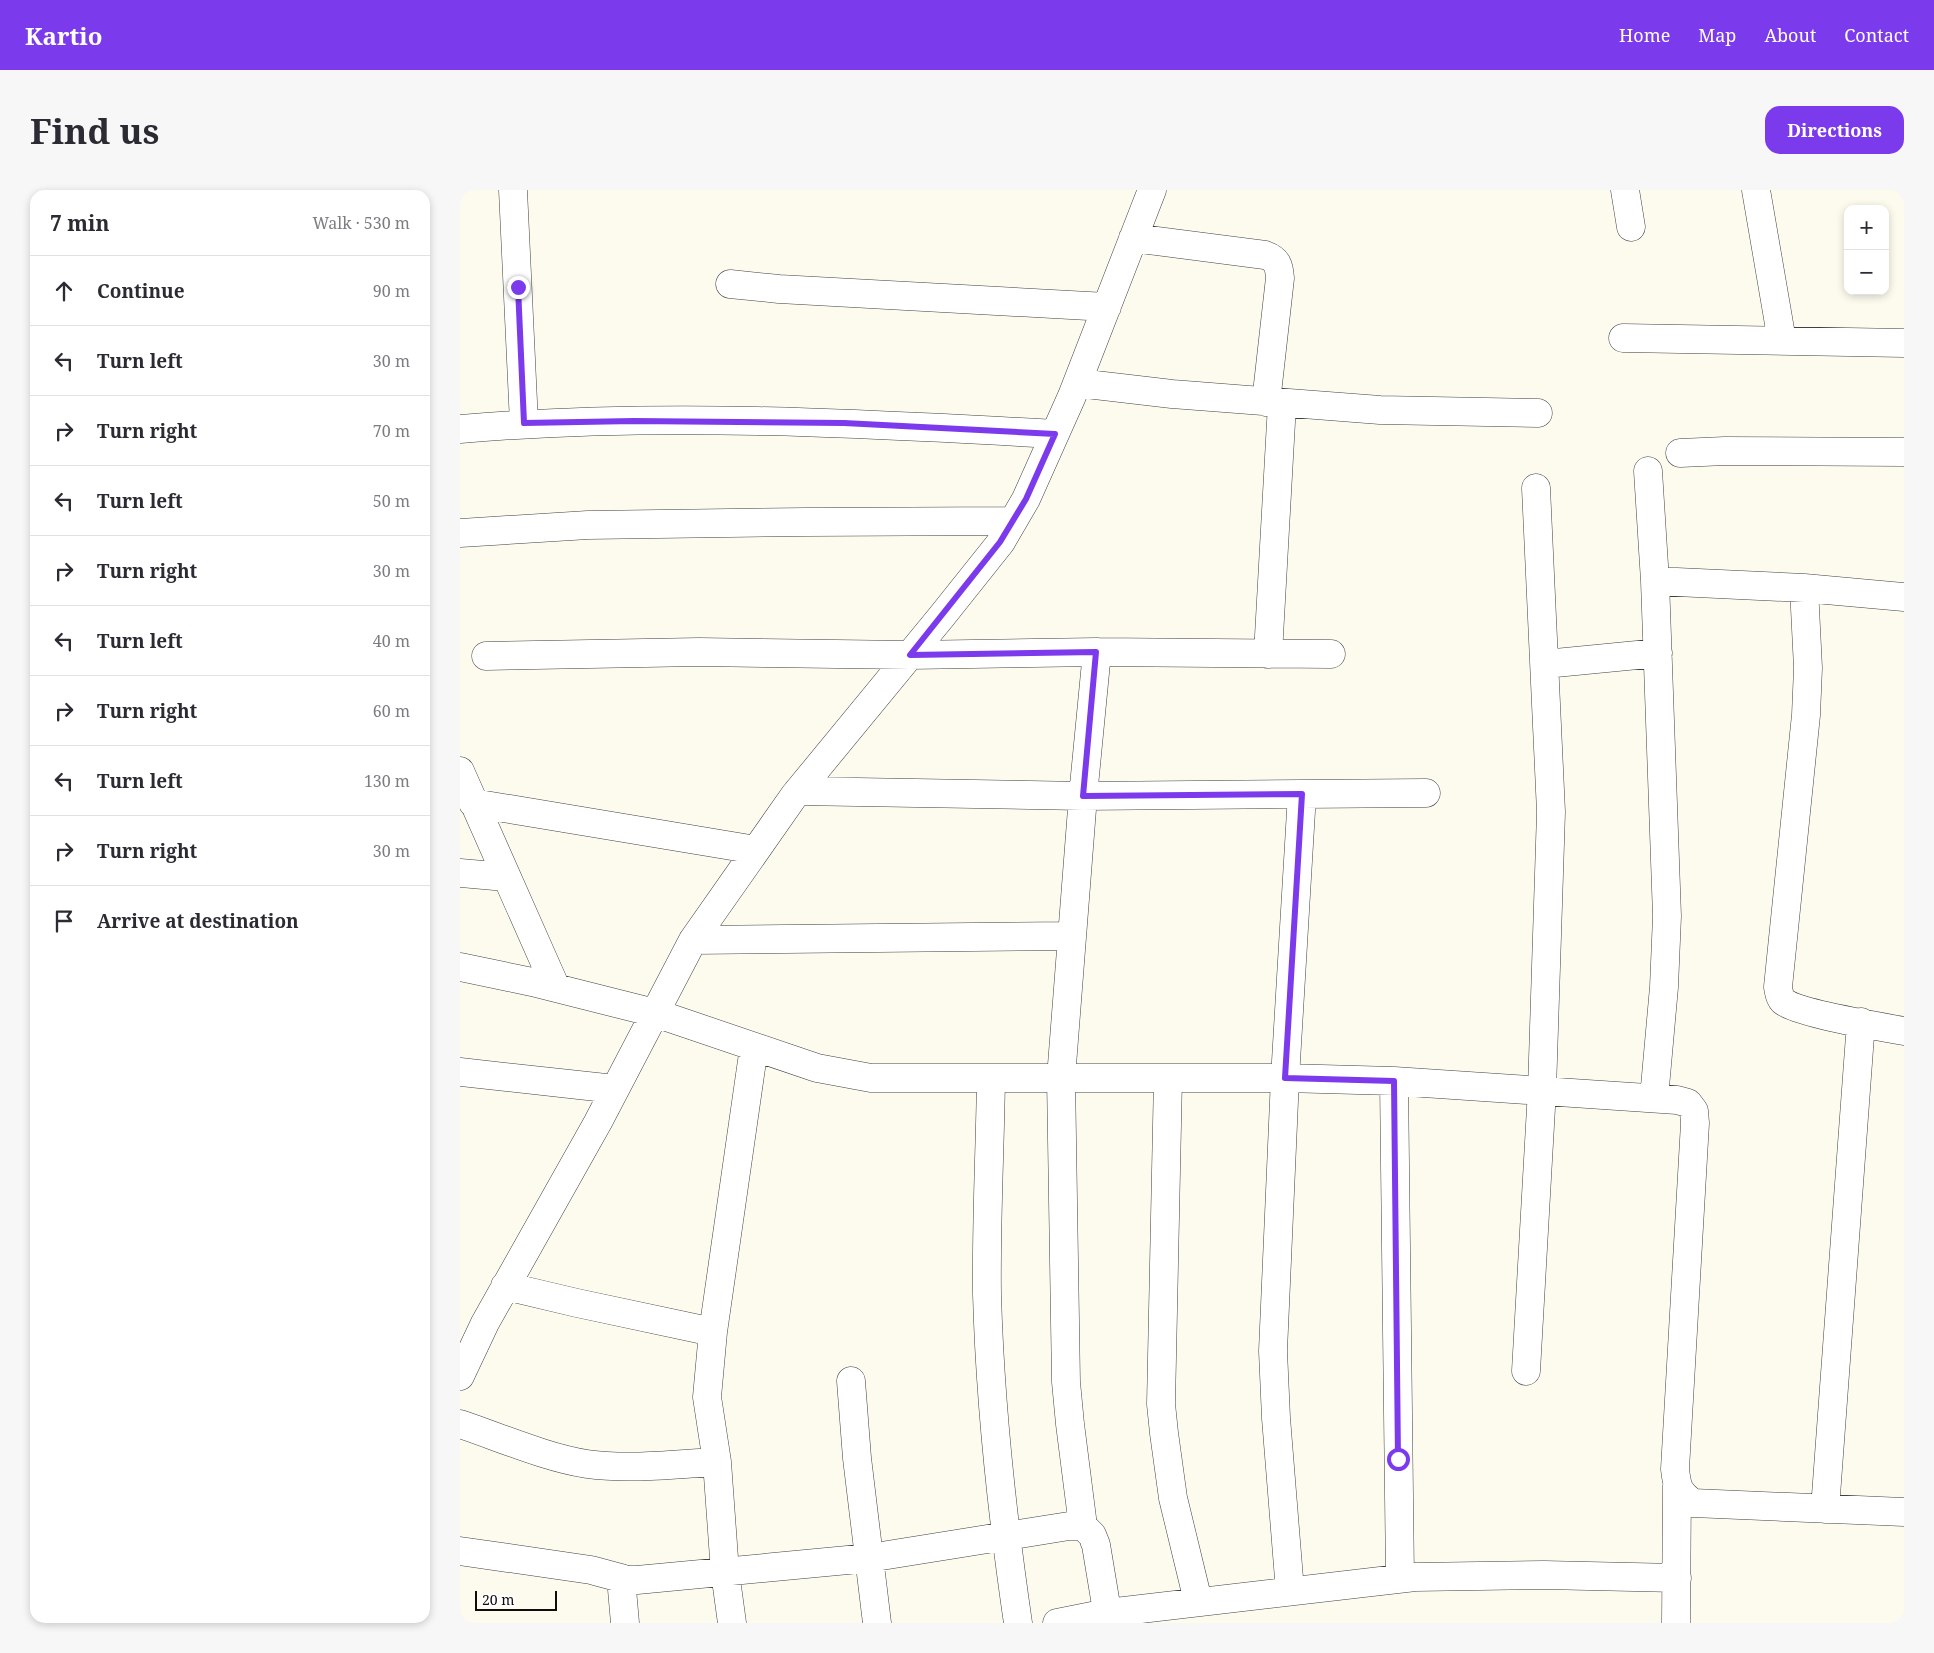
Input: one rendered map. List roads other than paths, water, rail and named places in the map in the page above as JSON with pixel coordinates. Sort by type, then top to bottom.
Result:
[{"type":"street","points":[[513,190],[524,423]]},
{"type":"street","points":[[1625,190],[1631,227]]},
{"type":"street","points":[[1756,190],[1782,341]]},
{"type":"street","points":[[460,1376],[505,1286],[615,1090],[693,940],[798,791],[1000,542],[1026,499],[1078,383],[1149,191]]},
{"type":"street","points":[[1133,238],[1264,255],[1274,258],[1279,266],[1268,654]]},
{"type":"street","points":[[730,284],[779,289],[1107,307]]},
{"type":"street","points":[[1623,338],[1904,343]]},
{"type":"street","points":[[1078,383],[1172,394],[1380,410],[1538,413]]},
{"type":"street","points":[[460,428],[524,423],[634,421],[844,423],[1055,434]]},
{"type":"street","points":[[1680,453],[1726,451],[1904,452]]},
{"type":"street","points":[[1648,472],[1655,581],[1667,916],[1664,987],[1654,1098]]},
{"type":"street","points":[[1526,1371],[1542,1090],[1551,812],[1536,488]]},
{"type":"street","points":[[460,533],[598,525],[1013,521]]},
{"type":"street","points":[[1655,581],[1804,588],[1904,596]]},
{"type":"street","points":[[1804,588],[1808,668],[1806,715],[1778,987],[1780,997],[1791,1006],[1904,1031]]},
{"type":"street","points":[[486,656],[699,652],[910,655],[1096,652],[1330,654]]},
{"type":"street","points":[[1096,652],[1061,1078],[1066,1382],[1083,1526],[1092,1535],[1096,1545],[1108,1618]]},
{"type":"street","points":[[1545,664],[1658,653]]},
{"type":"street","points":[[460,771],[556,988]]},
{"type":"street","points":[[798,791],[1083,796],[1426,792]]},
{"type":"street","points":[[1290,1590],[1276,1418],[1273,1351],[1285,1078],[1302,794]]},
{"type":"street","points":[[473,803],[756,850]]},
{"type":"street","points":[[460,873],[506,877]]},
{"type":"street","points":[[693,940],[1072,936]]},
{"type":"street","points":[[460,968],[496,974],[655,1013],[817,1068],[871,1078],[1285,1078],[1394,1081],[1654,1098],[1688,1103],[1694,1112],[1695,1123],[1675,1469],[1677,1486],[1676,1623]]},
{"type":"street","points":[[1825,1509],[1861,1022]]},
{"type":"street","points":[[732,1623],[725,1572],[717,1462],[707,1397],[713,1332],[754,1047]]},
{"type":"street","points":[[460,1072],[615,1090]]},
{"type":"street","points":[[991,1078],[988,1310],[991,1381],[1005,1536],[1018,1623]]},
{"type":"street","points":[[1168,1078],[1161,1404],[1173,1498],[1198,1602]]},
{"type":"street","points":[[1394,1081],[1400,1578]]},
{"type":"street","points":[[505,1286],[713,1332]]},
{"type":"street","points":[[851,1381],[857,1458],[877,1623]]},
{"type":"street","points":[[460,1424],[563,1459],[586,1464],[626,1466],[717,1462]]},
{"type":"street","points":[[1677,1486],[1683,1496],[1693,1503],[1904,1512]]},
{"type":"street","points":[[460,1551],[591,1570],[637,1580],[869,1558],[1069,1526],[1083,1526]]},
{"type":"street","points":[[1057,1623],[1108,1618],[1198,1602],[1400,1578],[1535,1575],[1677,1578]]},
{"type":"street","points":[[621,1578],[626,1623]]}]
